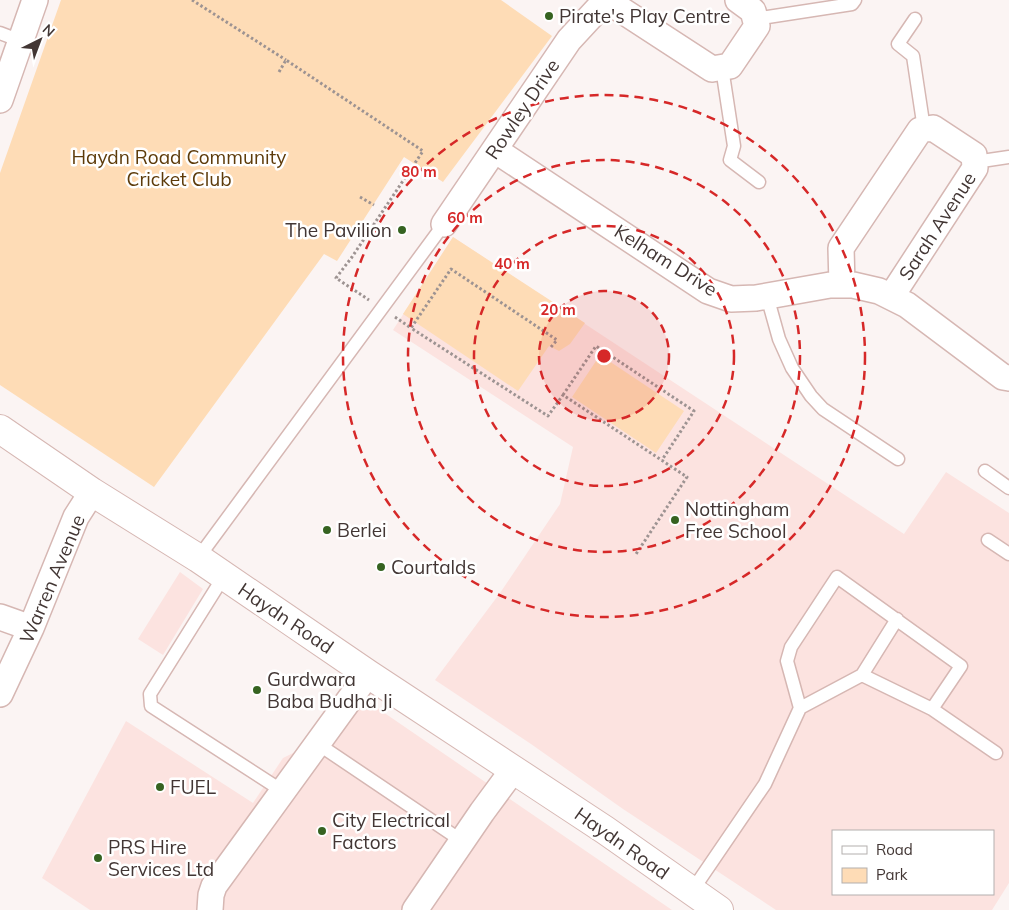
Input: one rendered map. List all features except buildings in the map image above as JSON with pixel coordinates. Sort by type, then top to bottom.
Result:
[{"type":"street","points":[[0,100],[10,37],[35,0]]},
{"type":"street","name":"Rowley Drive","points":[[444,224],[569,40],[606,0],[712,69],[722,68]]},
{"type":"street","points":[[722,68],[730,66],[757,26],[753,11],[738,0]]},
{"type":"street","name":"Sarah Avenue","points":[[891,297],[976,168],[974,155],[933,128],[924,129]]},
{"type":"street","points":[[842,285],[841,248],[920,130],[924,129]]},
{"type":"street","name":"Kelham Drive","points":[[495,150],[708,291],[732,299],[756,298],[830,285],[853,285],[870,289],[907,304],[1003,377],[1009,378]]},
{"type":"street","name":"Haydn Road","points":[[0,429],[92,492],[198,558],[368,674],[604,830],[719,910]]},
{"type":"street","name":"Warren Avenue","points":[[0,694],[32,628],[76,517],[92,492]]},
{"type":"street","points":[[0,617],[32,628]]},
{"type":"street","points":[[210,910],[214,886],[368,674]]},
{"type":"street","points":[[415,910],[513,770]]},
{"type":"lane","points":[[755,19],[852,4],[855,0]]},
{"type":"lane","points":[[915,18],[898,44],[912,56],[924,129]]},
{"type":"lane","points":[[722,68],[734,146],[730,160],[759,182]]},
{"type":"lane","points":[[975,162],[1009,158]]},
{"type":"lane","points":[[198,558],[444,224]]},
{"type":"lane","points":[[767,296],[782,346],[792,368],[811,396],[823,409],[898,459]]},
{"type":"lane","points":[[985,471],[1009,488]]},
{"type":"lane","points":[[988,540],[1009,554]]},
{"type":"lane","points":[[224,576],[150,694],[151,706],[284,792]]},
{"type":"lane","points":[[800,708],[787,661],[791,647],[838,577],[961,666],[932,709]]},
{"type":"lane","points":[[692,892],[765,784],[800,708],[862,675],[897,619]]},
{"type":"lane","points":[[862,675],[932,709],[996,753]]},
{"type":"lane","points":[[318,744],[462,841]]},
{"type":"path","points":[[192,0],[423,151],[343,268]]},
{"type":"path","points":[[279,72],[286,60]]},
{"type":"path","points":[[360,197],[374,205]]},
{"type":"path","points":[[551,347],[557,340],[451,269],[411,328],[548,416],[596,346],[694,411],[662,460]]},
{"type":"path","points":[[563,395],[687,477],[636,554]]},
{"type":"shaded area","points":[[453,237],[904,534],[946,472],[1009,513],[1009,883],[992,910],[776,910],[623,809],[531,744],[435,680],[500,593],[560,504],[573,447],[393,330]]},
{"type":"shaded area","points":[[180,572],[203,589],[163,655],[138,639]]},
{"type":"shaded area","points":[[348,688],[672,910],[90,910],[42,878],[126,721],[253,803],[283,758],[307,746]]},
{"type":"green space","name":"Haydn Road Community Cricket Club","points":[[61,0],[501,0],[552,36],[443,182],[404,157],[337,261],[324,254],[154,487],[0,385],[0,173]]},
{"type":"green space","points":[[453,237],[585,323],[570,344],[559,351],[549,346],[518,391],[403,314]]},
{"type":"green space","points":[[600,355],[684,411],[656,453],[572,397]]},
{"type":"place","name":"Pirate's Play Centre","points":[[549,16]]},
{"type":"place","name":"The Pavilion","points":[[402,230]]},
{"type":"place","name":"Nottingham Free School","points":[[675,520]]},
{"type":"place","name":"Berlei","points":[[327,530]]},
{"type":"place","name":"Courtalds","points":[[381,567]]},
{"type":"place","name":"Gurdwara Baba Budha Ji","points":[[257,690]]},
{"type":"place","name":"FUEL","points":[[160,787]]},
{"type":"place","name":"City Electrical Factors","points":[[322,831]]},
{"type":"place","name":"PRS Hire Services Ltd","points":[[98,858]]}]
